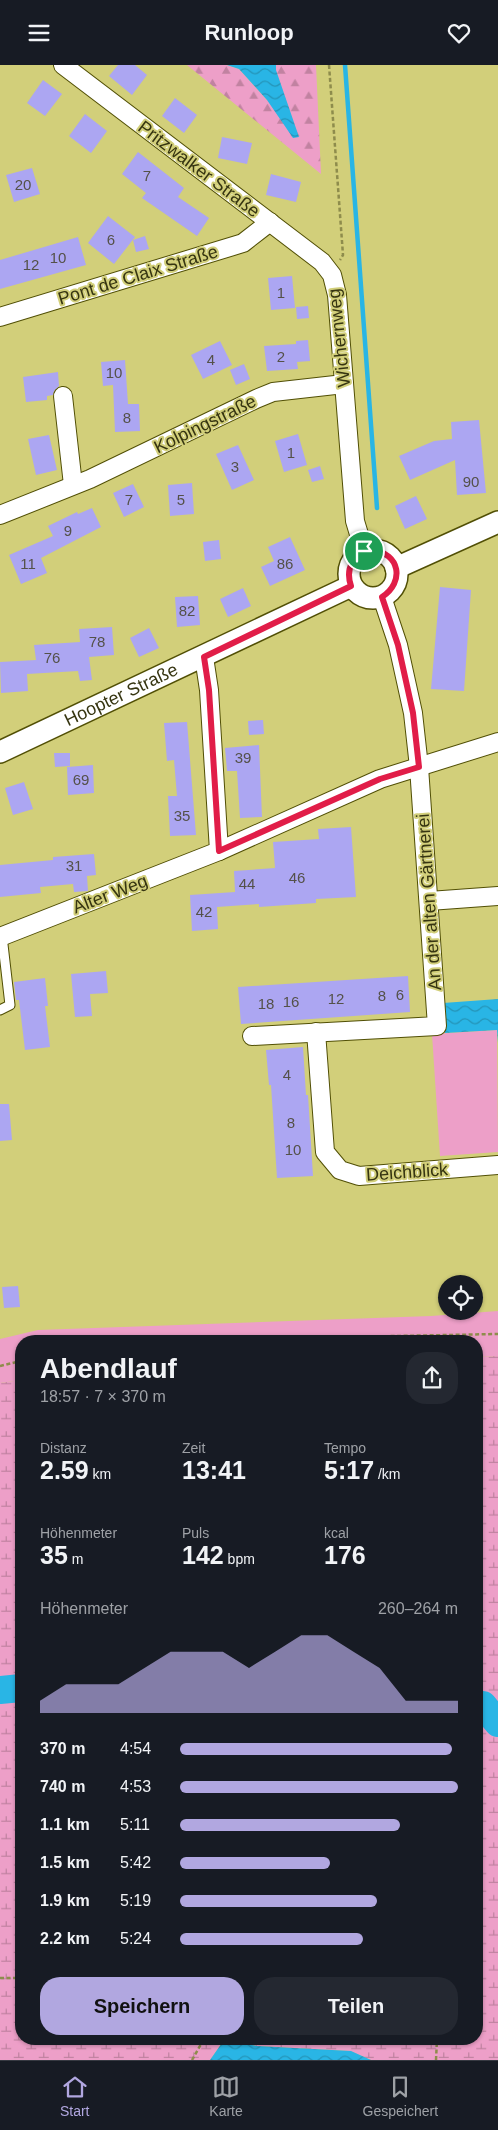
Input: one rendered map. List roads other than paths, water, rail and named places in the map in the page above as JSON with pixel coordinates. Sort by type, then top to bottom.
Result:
[{"type":"street","name":"Pritzwalker Straße","points":[[63,65],[322,262],[332,275]]},
{"type":"street","name":"Pont de Claix Straße","points":[[0,317],[243,243],[270,222]]},
{"type":"street","name":"Wichernweg","points":[[332,275],[336,295],[355,521],[364,551]]},
{"type":"street","name":"Kolpingstraße","points":[[0,515],[90,479],[264,395],[273,392],[344,384]]},
{"type":"street","points":[[63,396],[73,485]]},
{"type":"street","points":[[396,567],[498,522]]},
{"type":"street","points":[[364,551],[380,551],[387,554],[396,567],[395,585],[390,592],[382,597],[373,599],[364,597],[351,586],[349,570],[357,556],[364,551]]},
{"type":"street","name":"Hoopter Straße","points":[[0,752],[351,586]]},
{"type":"street","name":"An der alten Gärtnerei","points":[[252,1036],[437,1026],[419,767],[413,713],[398,645],[382,597]]},
{"type":"street","points":[[204,657],[209,690],[219,851]]},
{"type":"street","name":"Alter Weg","points":[[1,936],[219,851],[380,779],[498,742]]},
{"type":"street","points":[[429,901],[498,896]]},
{"type":"street","name":"Deichblick","points":[[316,1032],[325,1152],[340,1170],[359,1176],[498,1165]]},
{"type":"lane","points":[[0,1010],[10,1005],[1,936]]},
{"type":"water","points":[[227,65],[276,65],[276,70],[299,137],[293,138],[267,100],[239,69]]},
{"type":"water","points":[[498,999],[498,1043],[497,1030],[445,1033],[443,1003]]},
{"type":"water","points":[[220,2045],[252,2045],[351,2051],[371,2060],[210,2060]]},
{"type":"waterway","points":[[345,65],[377,508]]},
{"type":"waterway","points":[[0,1690],[15,1689]]},
{"type":"waterway","points":[[483,1705],[498,1723]]}]
